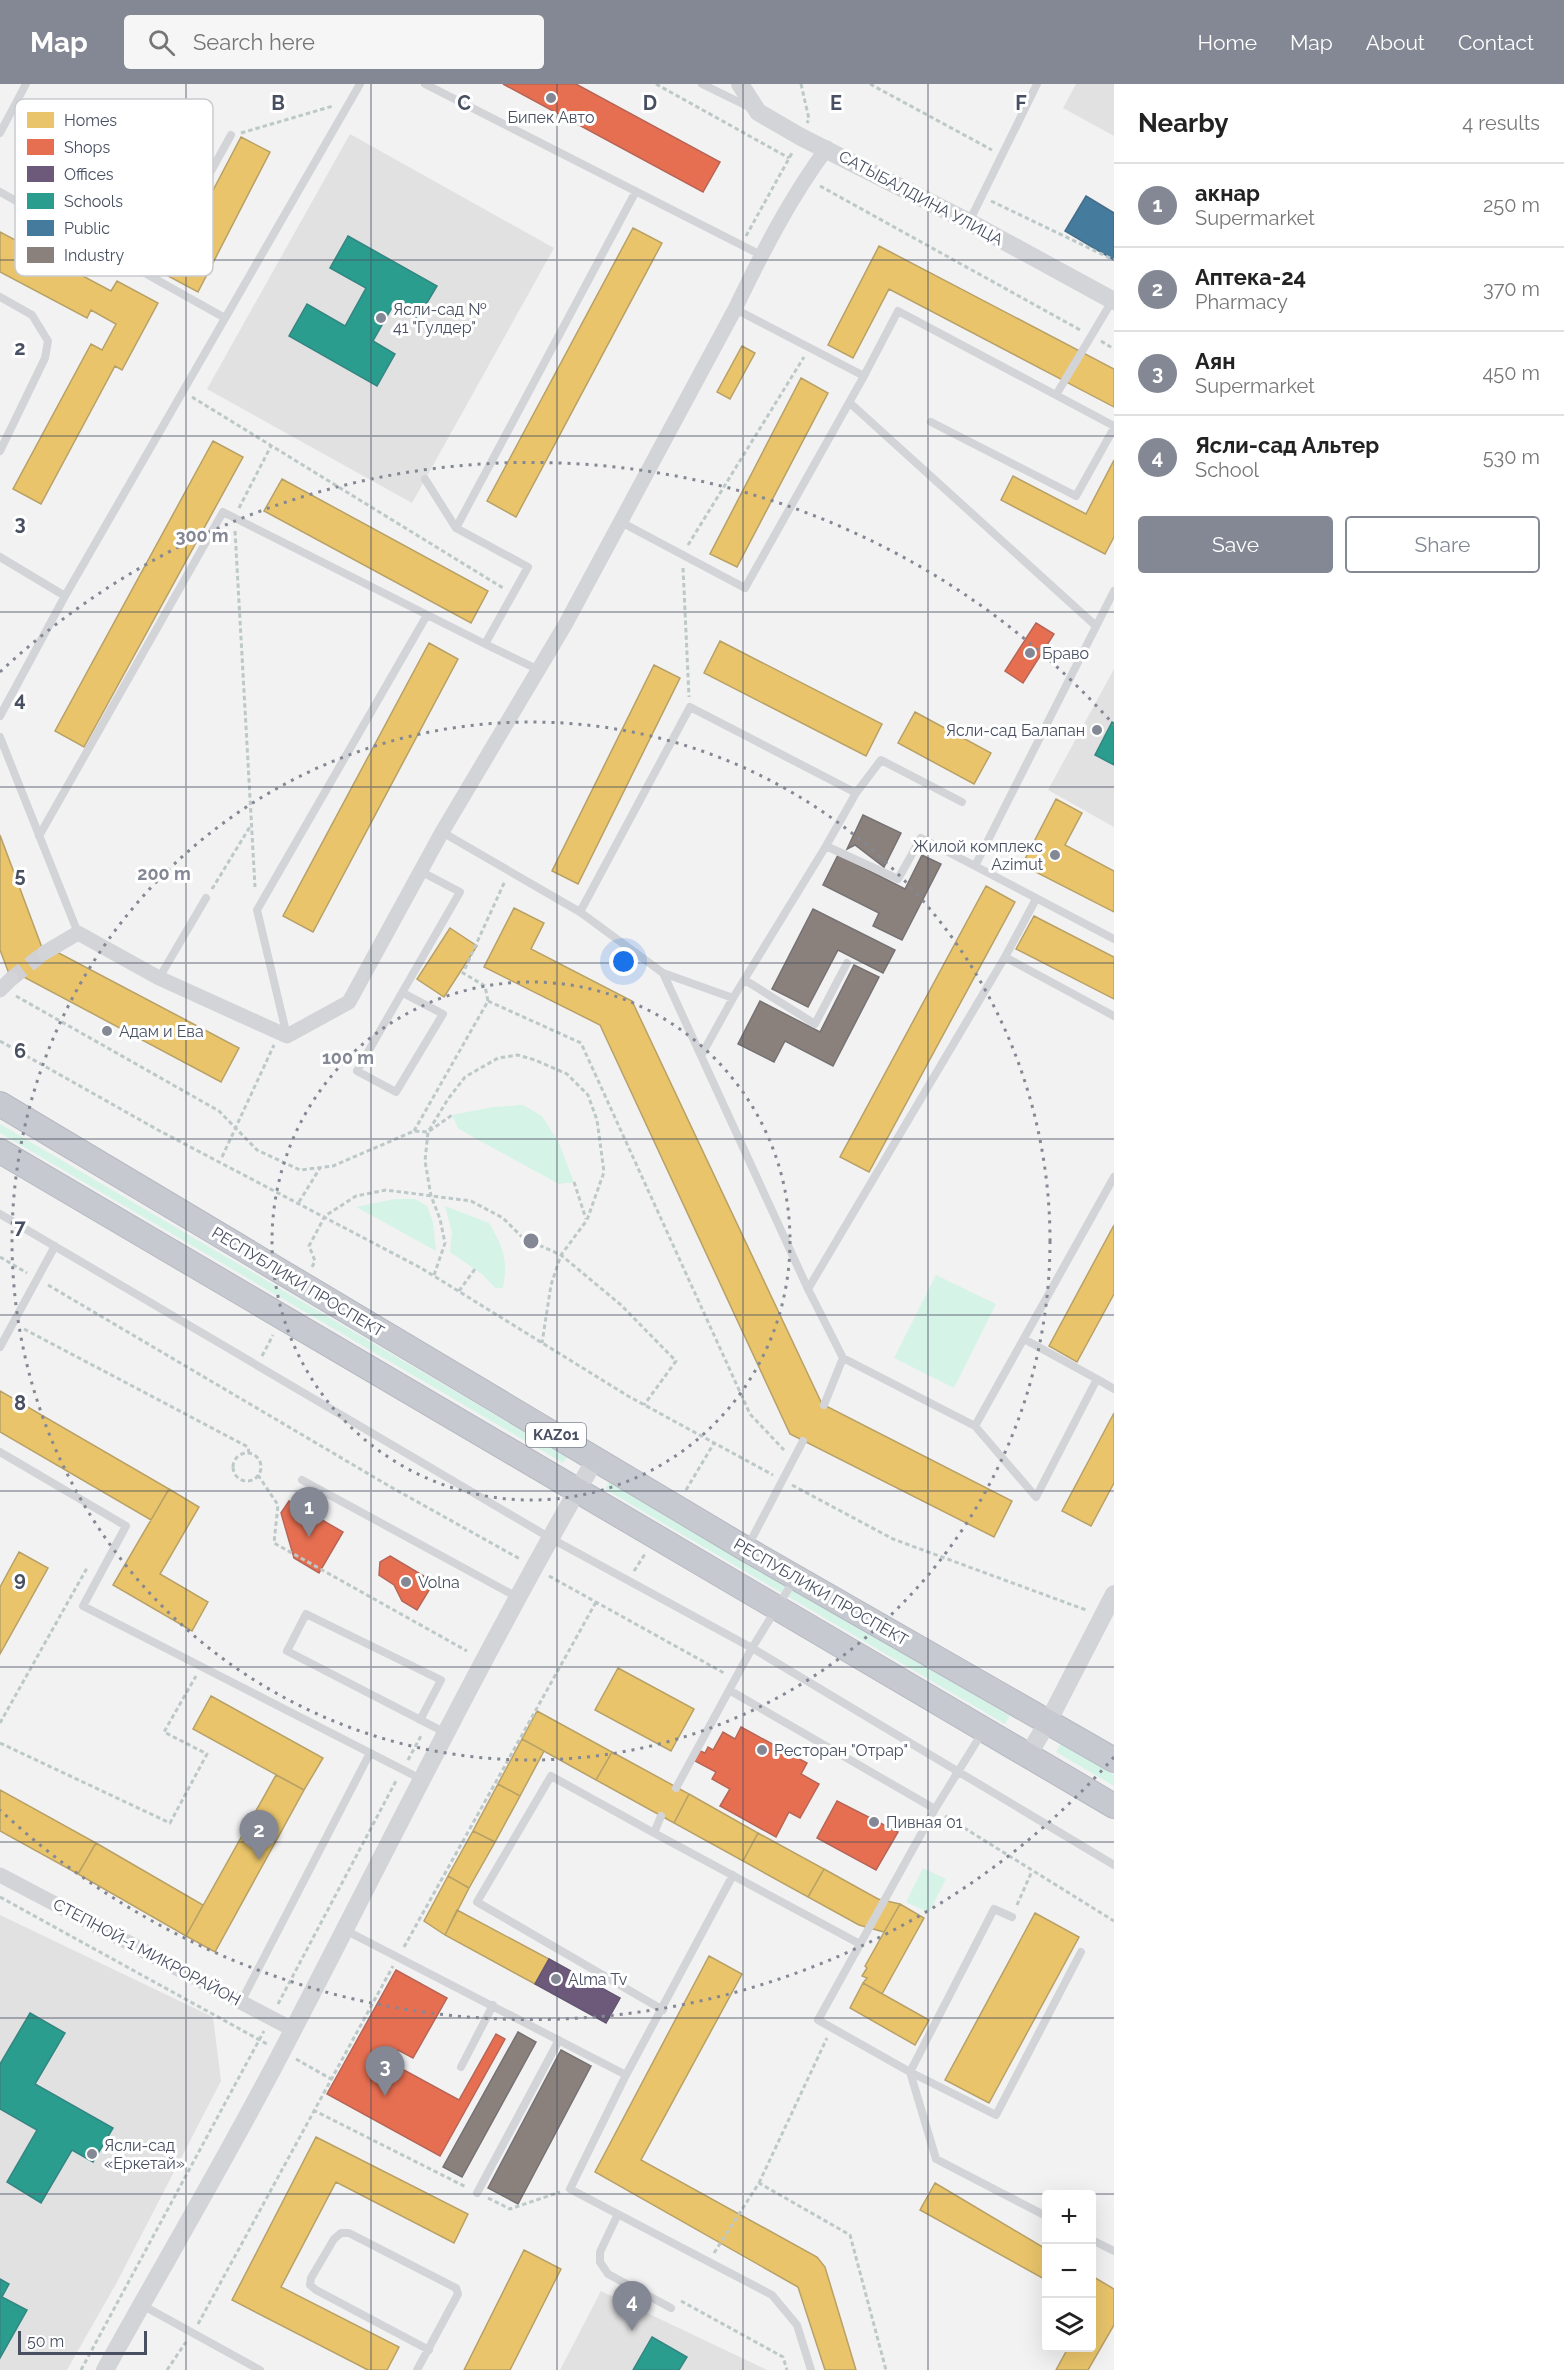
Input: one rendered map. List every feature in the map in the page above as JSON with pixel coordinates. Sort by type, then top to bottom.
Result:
[{"type":"highway","name":"РЕСПУБЛИКИ ПРОСПЕКТ","points":[[0,1104],[746,1549],[1114,1760]]},
{"type":"highway","name":"KАZ01","points":[[0,1151],[1114,1806]]},
{"type":"street","name":"САТЫБАЛДИНА УЛИЦА","points":[[740,84],[758,112],[801,137],[827,148],[969,222],[1113,300]]},
{"type":"street","points":[[44,953],[78,933],[159,978],[283,1034],[349,1002],[442,832],[539,670],[735,309],[761,255],[805,177],[827,148]]},
{"type":"street","points":[[105,2370],[294,2030],[517,1598],[596,1458]]},
{"type":"street","points":[[1028,1755],[1048,1722],[1114,1594]]},
{"type":"street","name":"СТЕПНОЙ-1 МИКРОРАЙОН","points":[[0,1875],[294,2030]]},
{"type":"lane","points":[[18,99],[26,84]]},
{"type":"lane","points":[[0,716],[64,596],[360,84]]},
{"type":"lane","points":[[425,84],[761,255]]},
{"type":"lane","points":[[702,84],[758,112]]},
{"type":"lane","points":[[969,222],[1037,84]]},
{"type":"lane","points":[[0,133],[15,105]]},
{"type":"lane","points":[[213,168],[231,135]]},
{"type":"lane","points":[[456,528],[636,191]]},
{"type":"lane","points":[[0,192],[15,200]]},
{"type":"lane","points":[[153,276],[225,318]]},
{"type":"lane","points":[[0,297],[32,315],[48,341],[45,358],[0,451]]},
{"type":"lane","points":[[1056,395],[1113,300]]},
{"type":"lane","points":[[735,309],[864,376]]},
{"type":"lane","points":[[619,522],[745,588],[850,403],[898,310],[1114,427],[1076,496],[931,422]]},
{"type":"lane","points":[[850,403],[1096,626]]},
{"type":"lane","points":[[425,479],[456,528],[528,567],[485,644]]},
{"type":"lane","points":[[39,836],[224,512],[539,670]]},
{"type":"lane","points":[[0,557],[64,596]]},
{"type":"lane","points":[[975,866],[1114,591]]},
{"type":"lane","points":[[283,1034],[257,910],[427,615]]},
{"type":"lane","points":[[580,912],[690,707],[855,793]]},
{"type":"lane","points":[[0,737],[78,933]]},
{"type":"lane","points":[[702,1054],[855,793],[880,760],[962,802]]},
{"type":"lane","points":[[442,832],[580,912],[663,973],[733,998]]},
{"type":"lane","points":[[826,846],[898,879],[921,838],[1114,939]]},
{"type":"lane","points":[[403,993],[443,1014],[396,1092],[357,1071],[460,892],[422,872]]},
{"type":"lane","points":[[159,978],[206,898]]},
{"type":"lane","points":[[808,1289],[1005,957],[1036,899]]},
{"type":"lane","points":[[1005,957],[1114,1016]]},
{"type":"lane","points":[[745,980],[815,1024],[847,963]]},
{"type":"lane","points":[[663,973],[808,1289],[843,1358],[975,1426],[1036,1497],[1097,1379]]},
{"type":"lane","points":[[975,1426],[1114,1177]]},
{"type":"lane","points":[[0,1214],[552,1539],[752,1648],[1114,1865]]},
{"type":"lane","points":[[0,1347],[55,1246]]},
{"type":"lane","points":[[1024,1339],[1114,1389]]},
{"type":"lane","points":[[824,1406],[843,1358]]},
{"type":"lane","points":[[746,1549],[803,1441]]},
{"type":"lane","points":[[0,1452],[126,1526],[83,1606],[422,1779]]},
{"type":"lane","points":[[302,1480],[517,1598]]},
{"type":"lane","points":[[676,1788],[752,1648],[795,1577]]},
{"type":"lane","points":[[420,1720],[441,1680],[306,1614],[288,1651],[446,1734]]},
{"type":"lane","points":[[729,1690],[935,1809]]},
{"type":"lane","points":[[984,1729],[935,1809],[818,2020],[910,2072],[996,2115],[1081,1952]]},
{"type":"lane","points":[[241,2002],[370,1753]]},
{"type":"lane","points":[[663,2010],[477,1902],[551,1776],[860,1944]]},
{"type":"lane","points":[[654,1833],[662,1816]]},
{"type":"lane","points":[[733,1875],[663,2010],[626,2075],[570,2189],[772,2295],[797,2325],[811,2370]]},
{"type":"lane","points":[[1012,1917],[994,1909],[910,2072],[936,2158],[1042,2213]]},
{"type":"lane","points":[[344,1930],[626,2075]]},
{"type":"lane","points":[[461,2067],[493,2005]]},
{"type":"lane","points":[[477,2193],[560,2040]]},
{"type":"lane","points":[[618,2214],[600,2252],[600,2262],[608,2274],[671,2308]]},
{"type":"lane","points":[[417,2370],[429,2350],[458,2294],[456,2288],[349,2233],[341,2233],[334,2239],[311,2278],[310,2285],[429,2350]]},
{"type":"lane","points":[[1096,2242],[1114,2251]]},
{"type":"lane","points":[[142,2305],[260,2370]]},
{"type":"path","points":[[656,84],[789,158]]},
{"type":"path","points":[[741,245],[809,119],[801,84]]},
{"type":"path","points":[[870,84],[1001,155]]},
{"type":"path","points":[[231,135],[350,101]]},
{"type":"path","points":[[805,177],[1114,349]]},
{"type":"path","points":[[981,196],[1114,260]]},
{"type":"path","points":[[690,707],[683,555],[810,348]]},
{"type":"path","points":[[182,392],[513,594]]},
{"type":"path","points":[[257,910],[234,517],[271,446]]},
{"type":"path","points":[[206,898],[252,824]]},
{"type":"path","points":[[414,1131],[488,1001],[485,986],[463,973],[510,871]]},
{"type":"path","points":[[4,986],[219,1111],[257,1150],[300,1170],[333,1166],[414,1131],[428,1132],[452,1115]]},
{"type":"path","points":[[488,1001],[581,1043],[750,1414],[793,1460]]},
{"type":"path","points":[[222,1157],[283,1034]]},
{"type":"path","points":[[0,1041],[158,1130],[299,1202],[434,1276],[644,1405],[893,1539],[1102,1616]]},
{"type":"path","points":[[434,1276],[445,1243],[441,1220],[431,1196],[425,1161],[428,1132],[465,1077],[498,1058],[518,1055],[567,1074],[588,1095],[597,1120],[604,1172],[587,1220],[561,1255],[551,1286],[543,1343]]},
{"type":"path","points":[[299,1202],[320,1168]]},
{"type":"path","points":[[574,1182],[587,1220]]},
{"type":"path","points":[[315,1262],[309,1246],[325,1216],[357,1196],[386,1190],[471,1201],[503,1218],[523,1238],[561,1255],[621,1305],[676,1361],[644,1405]]},
{"type":"path","points":[[0,1257],[389,1486],[735,1679]]},
{"type":"path","points":[[459,1291],[475,1269]]},
{"type":"path","points":[[10,1328],[27,1330],[248,1447],[249,1453],[260,1461],[261,1468],[252,1480],[244,1481],[237,1478],[233,1470],[233,1462],[236,1456],[249,1453]]},
{"type":"path","points":[[676,1506],[714,1443]]},
{"type":"path","points":[[258,1475],[278,1505],[274,1543],[467,1652]]},
{"type":"path","points":[[0,1723],[92,1560]]},
{"type":"path","points":[[167,2370],[193,2333],[313,2110],[597,1602]]},
{"type":"path","points":[[0,1743],[170,1823],[207,1754],[164,1732],[201,1666]]},
{"type":"path","points":[[81,2370],[403,1769]]},
{"type":"path","points":[[935,1809],[1114,1921]]},
{"type":"path","points":[[1012,1917],[1032,1871]]},
{"type":"path","points":[[0,1897],[331,2079]]},
{"type":"path","points":[[709,2262],[759,2183],[832,2028]]},
{"type":"path","points":[[313,2110],[510,2209],[570,2189]]},
{"type":"path","points":[[759,2183],[850,2235],[886,2370]]},
{"type":"path","points":[[671,2296],[783,2357],[787,2370]]},
{"type":"shaded area","points":[[1076,84],[1114,84],[1114,136],[1063,108]]},
{"type":"shaded area","name":"Ясли-сад № 41 \"Гулдер\"","points":[[350,134],[554,248],[412,503],[207,389]]},
{"type":"shaded area","name":"Ясли-сад Балапан","points":[[1114,669],[1114,827],[1048,790]]},
{"type":"shaded area","name":"Ясли-сад «Еркетай»","points":[[0,1915],[213,2017],[221,2081],[117,2282],[67,2370],[0,2370]]},
{"type":"shaded area","points":[[601,2291],[767,2370],[560,2370]]},
{"type":"green space","points":[[523,1105],[542,1116],[558,1141],[574,1182],[559,1184],[471,1136],[458,1128],[452,1115],[493,1107]]},
{"type":"green space","points":[[0,1124],[567,1457],[563,1463],[0,1133]]},
{"type":"green space","points":[[394,1199],[415,1199],[427,1206],[433,1222],[436,1251],[356,1207]]},
{"type":"green space","points":[[445,1206],[489,1223],[504,1254],[503,1288],[495,1288],[483,1275],[450,1252],[452,1232]]},
{"type":"green space","points":[[936,1275],[996,1304],[954,1388],[894,1358]]},
{"type":"green space","points":[[610,1480],[1010,1716],[1005,1724],[605,1489]]},
{"type":"green space","points":[[1061,1743],[1114,1775],[1114,1786],[1056,1752]]},
{"type":"green space","points":[[923,1868],[946,1879],[929,1913],[906,1902]]},
{"type":"building: Homes","points":[[241,137],[270,152],[213,263],[213,190]]},
{"type":"building: Homes","points":[[633,228],[662,243],[516,517],[487,501]]},
{"type":"building: Homes","points":[[0,232],[15,240],[15,276],[83,276],[111,291],[117,281],[158,303],[122,370],[115,366],[41,504],[13,489],[91,344],[102,350],[116,324],[91,310],[87,318],[0,272]]},
{"type":"building: Homes","points":[[879,246],[1114,369],[1114,407],[889,289],[853,358],[828,345]]},
{"type":"building: Homes","points":[[168,276],[206,276],[198,292]]},
{"type":"building: Homes","points":[[742,346],[755,353],[730,399],[717,392]]},
{"type":"building: Homes","points":[[801,378],[828,393],[737,567],[710,554]]},
{"type":"building: Homes","points":[[213,441],[243,457],[84,747],[55,731]]},
{"type":"building: Homes","points":[[1114,460],[1114,537],[1105,554],[1001,500],[1013,476],[1086,514]]},
{"type":"building: Homes","points":[[282,479],[488,591],[471,623],[264,511]]},
{"type":"building: Homes","points":[[720,641],[882,724],[866,756],[704,673]]},
{"type":"building: Homes","points":[[429,643],[458,659],[313,932],[283,916]]},
{"type":"building: Homes","points":[[654,665],[680,678],[578,884],[552,871]]},
{"type":"building: Homes","points":[[915,712],[991,753],[974,784],[898,743]]},
{"type":"building: Homes","name":"Жилой комплекс Azimut","points":[[1056,799],[1082,813],[1065,845],[1114,871],[1114,912],[1022,865]]},
{"type":"building: Homes","points":[[0,835],[44,953],[57,952],[239,1048],[221,1082],[24,977],[11,979],[0,950]]},
{"type":"building: Homes","points":[[986,886],[1015,902],[869,1172],[840,1157]]},
{"type":"building: Homes","points":[[514,908],[544,923],[531,949],[632,1001],[822,1404],[1012,1501],[994,1537],[790,1434],[600,1025],[484,967]]},
{"type":"building: Homes","points":[[1034,916],[1114,957],[1114,999],[1016,949]]},
{"type":"building: Homes","points":[[450,928],[477,946],[444,997],[417,979]]},
{"type":"building: Homes","points":[[1114,1225],[1114,1294],[1077,1362],[1049,1346]]},
{"type":"building: Homes","points":[[0,1391],[169,1489],[151,1520],[0,1432]]},
{"type":"building: Homes","points":[[1114,1413],[1114,1483],[1091,1526],[1062,1511]]},
{"type":"building: Homes","points":[[169,1489],[199,1507],[160,1574],[208,1602],[192,1631],[113,1585]]},
{"type":"building: Homes","points":[[19,1552],[48,1568],[0,1654],[0,1587]]},
{"type":"building: Homes","points":[[618,1668],[694,1709],[671,1751],[595,1710]]},
{"type":"building: Homes","points":[[211,1696],[323,1758],[304,1790],[193,1729]]},
{"type":"building: Homes","points":[[537,1711],[612,1752],[596,1780],[522,1739]]},
{"type":"building: Homes","points":[[522,1739],[544,1751],[520,1796],[498,1784]]},
{"type":"building: Homes","points":[[612,1752],[689,1794],[674,1823],[596,1780]]},
{"type":"building: Homes","points":[[276,1775],[304,1790],[215,1952],[186,1936]]},
{"type":"building: Homes","points":[[498,1784],[520,1796],[495,1842],[473,1831]]},
{"type":"building: Homes","points":[[0,1790],[96,1843],[78,1874],[0,1831]]},
{"type":"building: Homes","points":[[689,1794],[758,1833],[743,1861],[674,1823]]},
{"type":"building: Homes","points":[[473,1831],[495,1842],[469,1888],[448,1876]]},
{"type":"building: Homes","points":[[758,1833],[824,1869],[808,1897],[743,1861]]},
{"type":"building: Homes","points":[[96,1843],[203,1905],[186,1936],[78,1874]]},
{"type":"building: Homes","points":[[824,1869],[878,1899],[900,1904],[884,1932],[859,1925],[808,1897]]},
{"type":"building: Homes","points":[[448,1876],[469,1888],[445,1935],[424,1921]]},
{"type":"building: Homes","points":[[900,1904],[924,1918],[882,1994],[863,1983],[867,1978],[862,1976],[867,1968],[865,1966]]},
{"type":"building: Homes","points":[[457,1910],[549,1959],[535,1984],[445,1935]]},
{"type":"building: Homes","points":[[1035,1913],[1079,1937],[989,2103],[945,2080]]},
{"type":"building: Homes","points":[[709,1956],[742,1974],[641,2160],[817,2257],[825,2267],[856,2370],[825,2370],[798,2287],[595,2172]]},
{"type":"building: Homes","points":[[863,1983],[929,2020],[915,2045],[850,2008]]},
{"type":"building: Homes","points":[[316,2137],[468,2214],[454,2243],[336,2182],[281,2287],[399,2347],[387,2370],[368,2370],[232,2300]]},
{"type":"building: Homes","points":[[935,2183],[1042,2247],[1042,2278],[920,2210]]},
{"type":"building: Homes","points":[[524,2250],[561,2269],[510,2370],[464,2370]]},
{"type":"building: Homes","points":[[1096,2278],[1114,2289],[1114,2325],[1088,2370],[1056,2370],[1066,2352],[1096,2352]]},
{"type":"building: Shops","points":[[503,84],[576,84],[720,162],[703,192]]},
{"type":"building: Shops","points":[[1036,623],[1054,634],[1023,683],[1005,671]]},
{"type":"building: Shops","points":[[289,1501],[343,1532],[319,1573],[294,1558],[281,1513]]},
{"type":"building: Shops","points":[[390,1556],[434,1582],[417,1610],[402,1601],[394,1585],[379,1575],[380,1562]]},
{"type":"building: Shops","points":[[741,1727],[807,1763],[801,1774],[819,1784],[800,1818],[789,1812],[776,1837],[720,1806],[730,1789],[712,1779],[716,1772],[695,1761],[700,1751],[705,1753],[708,1747],[713,1750],[723,1732],[735,1739]]},
{"type":"building: Shops","points":[[837,1801],[898,1832],[876,1870],[817,1838]]},
{"type":"building: Shops","points":[[396,1970],[447,1998],[413,2058],[398,2050],[391,2063],[459,2100],[496,2034],[505,2039],[440,2156],[327,2094]]},
{"type":"building: Offices","points":[[549,1959],[620,1998],[606,2023],[535,1984]]},
{"type":"building: Schools","points":[[348,236],[437,286],[418,318],[394,304],[373,341],[395,354],[377,386],[289,336],[307,304],[345,326],[366,288],[330,268]]},
{"type":"building: Schools","points":[[1112,722],[1114,723],[1114,765],[1095,755]]},
{"type":"building: Schools","points":[[30,2013],[65,2033],[35,2084],[113,2128],[93,2162],[72,2150],[41,2203],[7,2182],[37,2130],[0,2109],[0,2064]]},
{"type":"building: Schools","points":[[0,2279],[9,2284],[2,2297],[27,2310],[0,2358]]},
{"type":"building: Schools","points":[[652,2337],[687,2357],[679,2370],[633,2370]]},
{"type":"building: Public","points":[[1086,196],[1114,213],[1114,260],[1065,231]]},
{"type":"building: Industry","points":[[863,815],[901,833],[884,867],[855,845],[847,849]]},
{"type":"building: Industry","points":[[838,855],[905,889],[922,855],[941,864],[902,940],[873,926],[879,913],[823,885]]},
{"type":"building: Industry","points":[[813,909],[895,950],[883,973],[838,950],[808,1007],[772,989]]},
{"type":"building: Industry","points":[[854,965],[879,977],[833,1066],[785,1041],[774,1062],[738,1044],[760,1001],[820,1032]]},
{"type":"building: Industry","points":[[518,2032],[536,2042],[462,2177],[443,2167]]},
{"type":"building: Industry","points":[[561,2050],[591,2066],[518,2204],[488,2188]]},
{"type":"tunnel","points":[[11,979],[44,953]]},
{"type":"place","name":"Бипек Авто","points":[[551,98]]},
{"type":"place","name":"Ясли-сад № 41 \"Гулдер\"","points":[[381,318]]},
{"type":"place","name":"Браво","points":[[1030,653]]},
{"type":"place","name":"Ясли-сад Балапан","points":[[1097,730]]},
{"type":"place","name":"Жилой комплекс Azimut","points":[[1055,855]]},
{"type":"place","name":"Адам и Ева","points":[[107,1031]]},
{"type":"place","name":"акнар","points":[[309,1537]]},
{"type":"place","name":"Volna","points":[[406,1582]]},
{"type":"place","name":"Ресторан \"Отрар\"","points":[[762,1750]]},
{"type":"place","name":"Пивная 01","points":[[874,1822]]},
{"type":"place","name":"Аптека-24","points":[[259,1860]]},
{"type":"place","name":"Alma Tv","points":[[556,1979]]},
{"type":"place","name":"Аян","points":[[385,2096]]},
{"type":"place","name":"Ясли-сад «Еркетай»","points":[[92,2154]]},
{"type":"place","name":"Ясли-сад Альтер","points":[[632,2331]]}]
